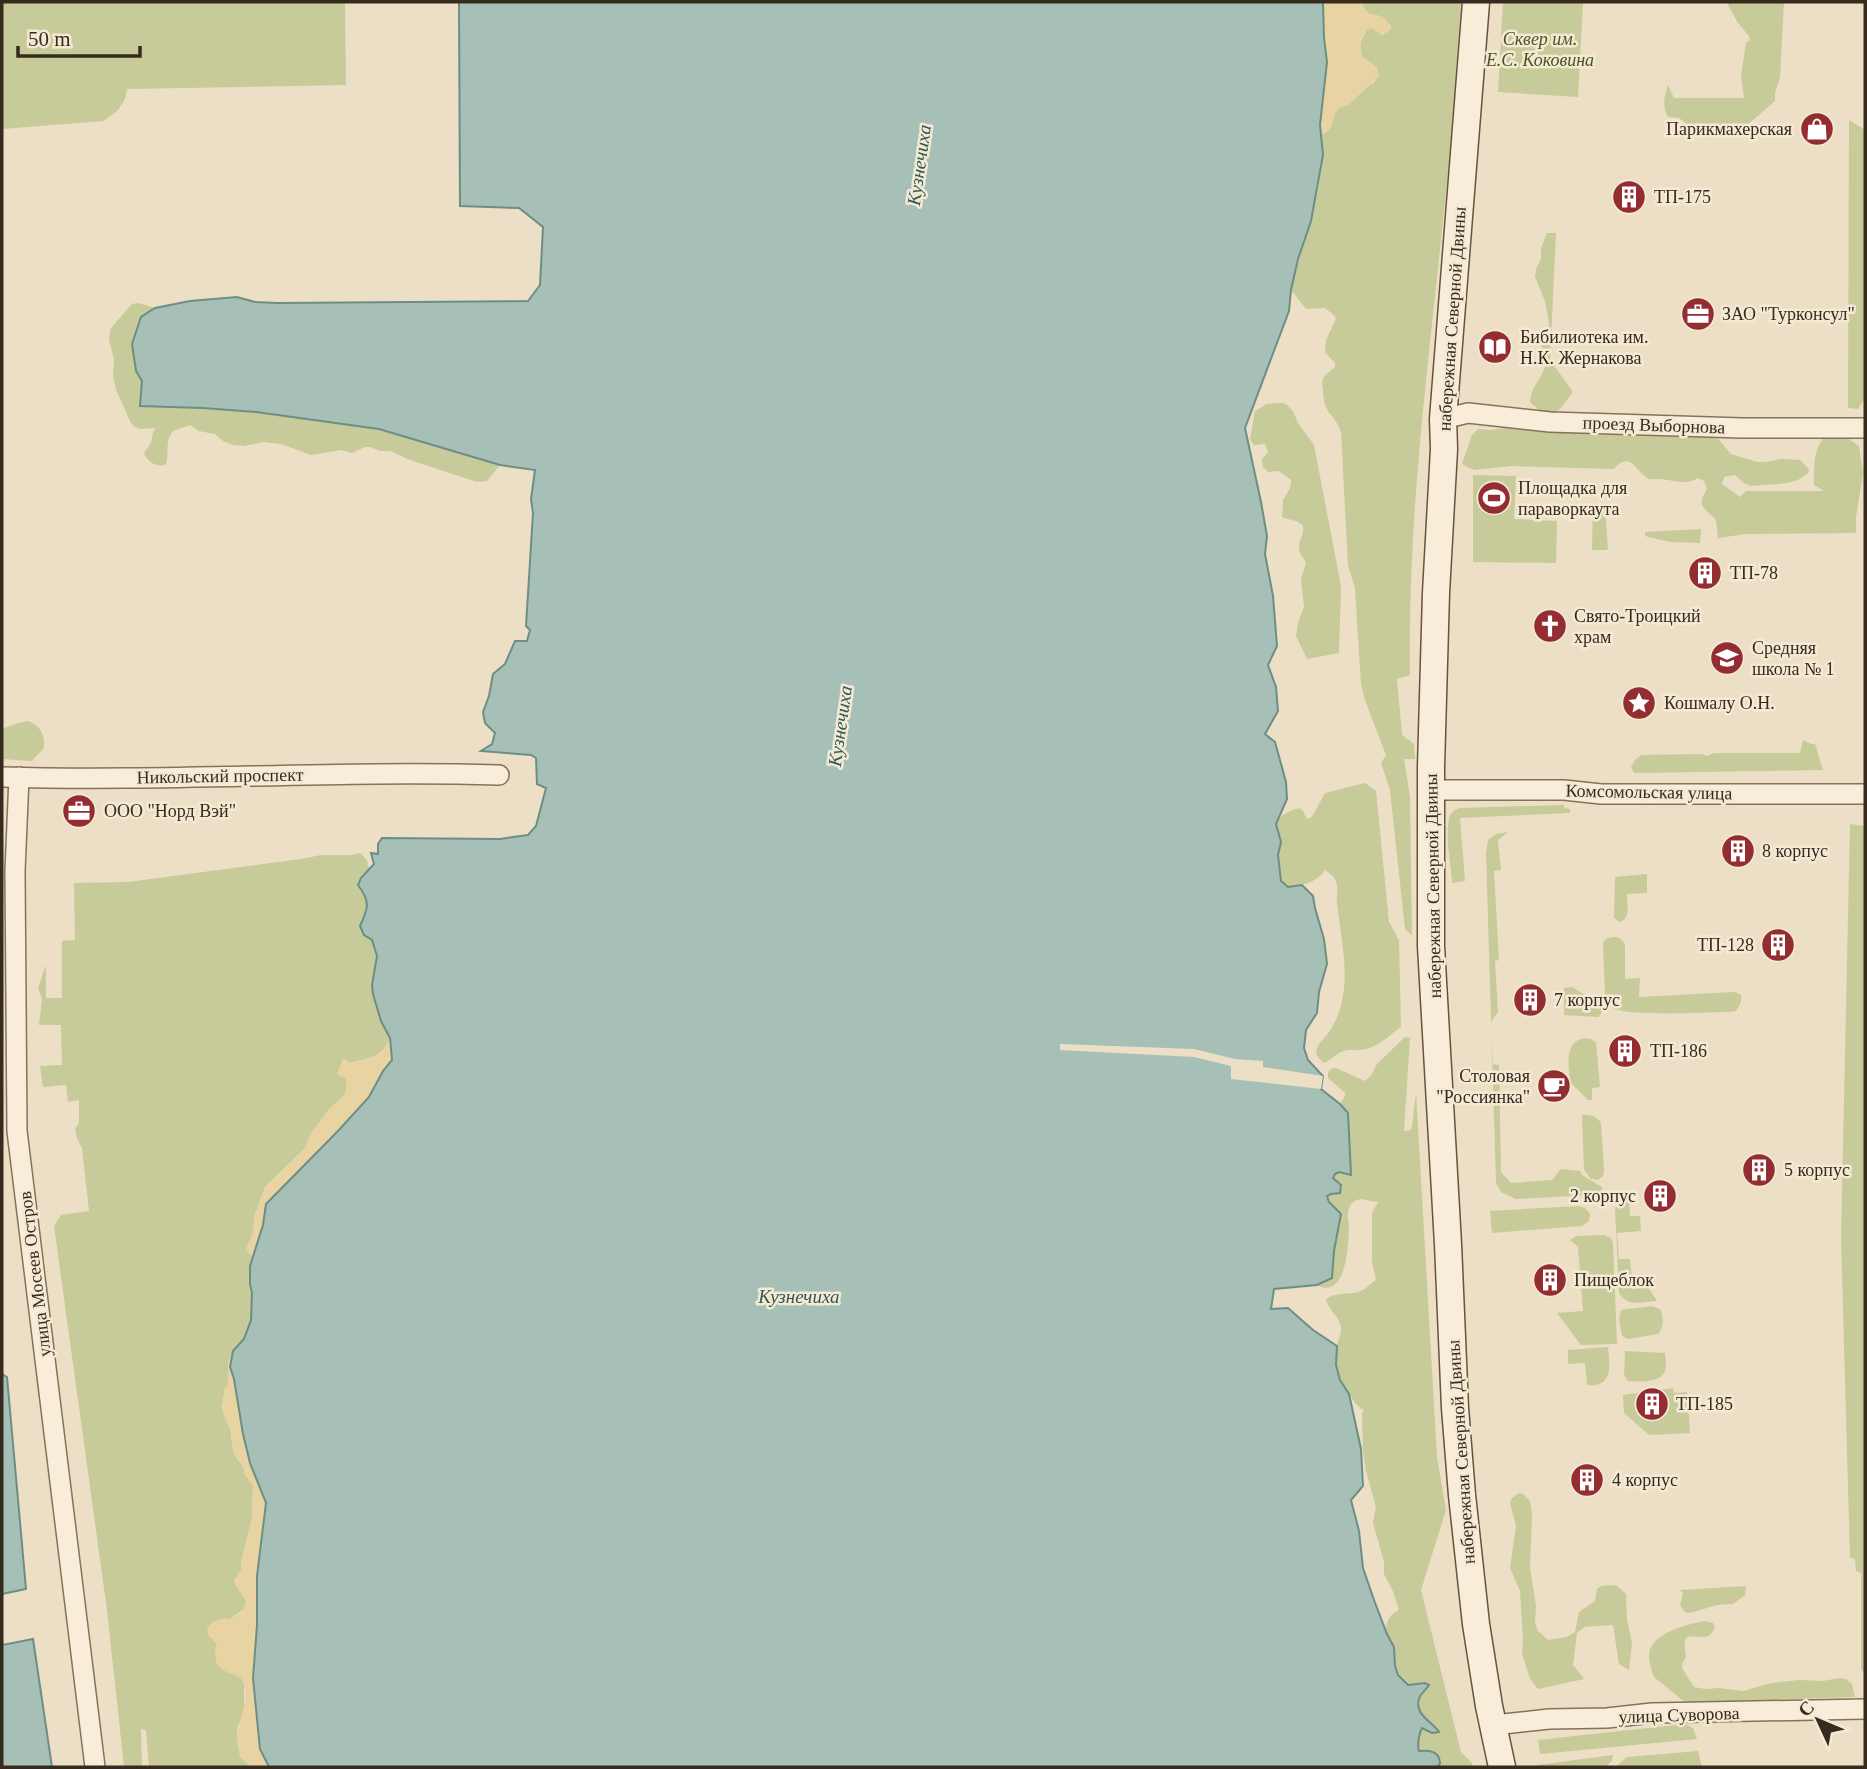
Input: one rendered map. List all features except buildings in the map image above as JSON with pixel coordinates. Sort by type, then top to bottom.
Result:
[{"type":"street","name":"набережная Северной Двины","points":[[1476,2],[1443,419],[1431,767],[1431,946],[1455,1408],[1476,1624],[1502,1767]]},
{"type":"street","name":"проезд Выборнова","points":[[1443,419],[1468,413],[1564,422],[1742,428],[1865,428]]},
{"type":"street","name":"Никольский проспект","points":[[10,777],[253,777],[420,773],[499,775]]},
{"type":"street","name":"улица Мосеев Остров","points":[[10,777],[15,871],[18,1131],[95,1767]]},
{"type":"street","name":"Комсомольская улица","points":[[1432,790],[1564,790],[1601,794],[1865,794]]},
{"type":"street","name":"улица Суворова","points":[[1494,1725],[1652,1713],[1865,1709]]},
{"type":"green space","points":[[2,2],[345,2],[346,85],[127,89],[125,99],[118,110],[104,121],[2,129]]},
{"type":"green space","points":[[1362,2],[1461,2],[1449,161],[1417,482],[1410,611],[1410,675],[1397,679],[1402,735],[1414,744],[1415,759],[1404,759],[1410,797],[1412,935],[1405,929],[1390,790],[1381,763],[1386,755],[1361,685],[1355,588],[1348,566],[1341,432],[1327,410],[1322,386],[1323,379],[1335,367],[1335,363],[1325,352],[1326,340],[1336,319],[1325,308],[1306,309],[1291,290],[1317,194],[1322,155],[1321,135],[1331,126],[1339,108],[1349,104],[1375,82],[1374,65],[1362,57],[1361,52],[1361,42],[1367,30],[1372,28],[1382,35],[1391,26],[1383,18],[1368,12]]},
{"type":"green space","name":"Сквер им. Е.С. Коковина","points":[[1503,2],[1583,2],[1578,97],[1498,92]]},
{"type":"green space","points":[[1729,2],[1784,2],[1780,78],[1775,101],[1732,138],[1725,135],[1710,138],[1701,135],[1691,138],[1687,124],[1679,118],[1668,117],[1666,113],[1664,101],[1668,85],[1674,98],[1744,98],[1741,77],[1746,43],[1750,40],[1728,5]]},
{"type":"green space","points":[[1849,120],[1865,130],[1865,398],[1858,409],[1848,408]]},
{"type":"green space","points":[[1547,233],[1556,233],[1550,360],[1573,392],[1560,409],[1553,413],[1539,410],[1530,402],[1546,362],[1538,335],[1549,323],[1545,301],[1535,277]]},
{"type":"green space","points":[[132,304],[155,308],[141,317],[136,371],[142,381],[140,406],[256,412],[379,429],[500,465],[487,481],[477,482],[390,451],[370,447],[352,453],[341,450],[311,455],[281,444],[264,442],[233,445],[215,434],[199,431],[190,425],[173,431],[168,440],[165,465],[155,464],[144,453],[156,428],[141,429],[131,423],[113,377],[114,360],[109,339],[111,328]]},
{"type":"green space","points":[[1281,403],[1293,411],[1314,445],[1341,586],[1339,653],[1307,659],[1296,636],[1304,607],[1301,579],[1306,563],[1299,548],[1303,527],[1296,521],[1282,517],[1283,500],[1291,480],[1279,471],[1268,472],[1263,467],[1262,459],[1268,452],[1265,444],[1254,445],[1250,439],[1255,411],[1267,404]]},
{"type":"green space","points":[[1513,427],[1715,435],[1731,454],[1757,462],[1800,460],[1809,469],[1808,473],[1798,480],[1788,483],[1751,486],[1735,475],[1724,477],[1722,484],[1740,497],[1746,491],[1824,491],[1814,485],[1814,465],[1819,445],[1827,435],[1844,436],[1859,446],[1863,473],[1856,533],[1746,534],[1718,538],[1716,520],[1702,503],[1707,489],[1704,481],[1698,478],[1684,482],[1649,479],[1625,461],[1614,469],[1511,466],[1476,470],[1462,464],[1472,435],[1478,429]]},
{"type":"green space","name":"Площадка для параворкаута","points":[[1473,475],[1516,476],[1514,519],[1557,521],[1556,563],[1473,562]]},
{"type":"green space","points":[[1593,507],[1605,507],[1608,550],[1592,550]]},
{"type":"green space","points":[[1701,529],[1700,543],[1670,542],[1645,536],[1645,532]]},
{"type":"green space","points":[[27,721],[41,731],[44,748],[32,761],[2,759],[2,729]]},
{"type":"green space","points":[[1803,740],[1815,744],[1823,770],[1634,773],[1631,767],[1641,755],[1800,753]]},
{"type":"green space","points":[[1365,783],[1376,791],[1389,922],[1399,940],[1401,1027],[1373,1047],[1344,1051],[1324,1063],[1316,1050],[1337,1017],[1343,999],[1345,972],[1337,884],[1333,876],[1325,870],[1318,878],[1304,884],[1288,887],[1281,882],[1278,855],[1281,842],[1276,824],[1286,813],[1300,808],[1307,819],[1312,817],[1325,793]]},
{"type":"green space","points":[[1564,805],[1564,808],[1570,809],[1570,813],[1460,818],[1465,881],[1452,883],[1448,835],[1451,813],[1460,808]]},
{"type":"green space","points":[[1850,824],[1865,826],[1865,1674],[1861,1669],[1861,1573],[1856,1571],[1855,1559],[1850,1558],[1841,1238]]},
{"type":"green space","points":[[1508,832],[1498,840],[1501,870],[1494,871],[1499,960],[1495,961],[1498,1012],[1491,1022],[1486,853],[1488,840],[1496,834]]},
{"type":"green space","points":[[360,853],[367,860],[369,869],[361,878],[368,911],[362,921],[364,935],[372,940],[377,956],[372,985],[381,1021],[390,1038],[383,1050],[374,1056],[349,1063],[343,1059],[347,1088],[344,1096],[329,1109],[312,1132],[305,1148],[265,1187],[246,1249],[252,1257],[249,1275],[252,1293],[251,1320],[244,1339],[233,1351],[228,1363],[228,1385],[225,1388],[222,1408],[236,1457],[253,1485],[252,1518],[241,1563],[242,1595],[246,1601],[244,1609],[208,1634],[214,1639],[234,1674],[241,1678],[244,1684],[244,1711],[237,1729],[238,1743],[240,1756],[250,1767],[149,1767],[146,1730],[141,1729],[142,1767],[124,1767],[107,1610],[54,1226],[61,1215],[89,1211],[82,1148],[75,1129],[79,1123],[79,1100],[68,1102],[66,1085],[43,1087],[40,1066],[62,1065],[61,1025],[39,1025],[42,999],[38,988],[46,965],[46,998],[62,998],[62,941],[75,940],[74,883],[128,882],[321,855]]},
{"type":"green space","points":[[1647,874],[1647,893],[1627,894],[1627,914],[1620,922],[1614,918],[1615,877]]},
{"type":"green space","points":[[1613,937],[1620,939],[1625,945],[1625,979],[1640,978],[1639,997],[1735,992],[1741,995],[1741,1002],[1736,1011],[1728,1012],[1651,1013],[1614,1008],[1605,994],[1603,943]]},
{"type":"green space","points":[[1572,987],[1593,1000],[1597,996],[1603,1000],[1603,1009],[1598,1017],[1564,1015],[1564,988]]},
{"type":"green space","points":[[1491,1029],[1493,1064],[1499,1065],[1501,1172],[1511,1183],[1552,1180],[1561,1169],[1580,1171],[1602,1187],[1602,1191],[1595,1195],[1516,1199],[1501,1192],[1496,1183]]},
{"type":"green space","points":[[1405,1037],[1410,1038],[1404,1131],[1411,1130],[1416,1092],[1437,1457],[1446,1510],[1421,1590],[1461,1752],[1473,1767],[1438,1767],[1440,1763],[1435,1754],[1419,1751],[1423,1728],[1439,1732],[1419,1708],[1420,1697],[1426,1690],[1416,1684],[1406,1684],[1394,1663],[1386,1627],[1390,1617],[1399,1610],[1384,1574],[1384,1562],[1373,1523],[1376,1507],[1363,1451],[1364,1410],[1355,1403],[1345,1388],[1337,1365],[1340,1325],[1326,1299],[1334,1295],[1361,1291],[1376,1280],[1372,1261],[1372,1213],[1378,1202],[1360,1199],[1351,1204],[1348,1211],[1346,1258],[1340,1279],[1327,1288],[1317,1285],[1332,1278],[1341,1215],[1328,1202],[1327,1196],[1337,1183],[1333,1178],[1336,1174],[1351,1174],[1348,1113],[1340,1104],[1345,1093],[1328,1078],[1328,1072],[1336,1068],[1365,1081],[1377,1064]]},
{"type":"green space","points":[[1585,1038],[1596,1042],[1600,1087],[1592,1088],[1592,1100],[1588,1100],[1570,1082],[1570,1049],[1578,1040]]},
{"type":"green space","points":[[1582,1115],[1593,1116],[1601,1123],[1604,1171],[1598,1180],[1591,1179],[1584,1170]]},
{"type":"green space","points":[[1629,1201],[1630,1216],[1640,1216],[1641,1231],[1617,1233],[1619,1259],[1630,1259],[1633,1289],[1648,1287],[1657,1301],[1631,1302],[1619,1293],[1615,1208]]},
{"type":"green space","points":[[1579,1206],[1590,1214],[1589,1221],[1582,1226],[1492,1233],[1490,1211]]},
{"type":"green space","points":[[1604,1235],[1611,1238],[1613,1243],[1617,1344],[1581,1345],[1557,1313],[1583,1311],[1578,1247],[1570,1240],[1576,1236]]},
{"type":"green space","points":[[1652,1306],[1660,1309],[1662,1316],[1658,1334],[1628,1339],[1622,1336],[1619,1319],[1621,1310]]},
{"type":"green space","points":[[1608,1347],[1608,1373],[1599,1384],[1587,1385],[1585,1363],[1568,1364],[1568,1350]]},
{"type":"green space","points":[[1625,1351],[1665,1353],[1666,1366],[1663,1374],[1650,1381],[1628,1381],[1624,1375]]},
{"type":"green space","points":[[1673,1388],[1674,1393],[1687,1392],[1690,1433],[1649,1435],[1624,1413],[1623,1395]]},
{"type":"green space","points":[[1519,1493],[1530,1501],[1532,1514],[1530,1568],[1538,1631],[1548,1640],[1567,1637],[1575,1632],[1579,1612],[1595,1601],[1597,1589],[1601,1586],[1616,1585],[1626,1594],[1627,1620],[1632,1643],[1629,1670],[1619,1664],[1613,1625],[1585,1627],[1577,1633],[1573,1665],[1584,1679],[1538,1689],[1530,1679],[1522,1653],[1520,1591],[1510,1568],[1516,1526],[1510,1503]]},
{"type":"green space","points":[[1746,1586],[1745,1595],[1733,1604],[1717,1605],[1690,1613],[1685,1612],[1680,1605],[1683,1593],[1680,1590]]},
{"type":"green space","points":[[1705,1621],[1714,1625],[1709,1636],[1689,1637],[1685,1641],[1686,1657],[1682,1668],[1694,1687],[1743,1691],[1771,1683],[1839,1678],[1852,1684],[1855,1697],[1686,1703],[1654,1677],[1649,1655],[1651,1647],[1663,1635],[1680,1627]]},
{"type":"green space","points":[[1685,1724],[1693,1728],[1697,1739],[1540,1754],[1538,1740]]},
{"type":"green space","points":[[1698,1751],[1702,1767],[1616,1767],[1627,1757]]},
{"type":"green space","points":[[1613,1755],[1612,1761],[1605,1767],[1537,1765]]},
{"type":"sand","points":[[1323,2],[1362,2],[1368,13],[1383,17],[1391,26],[1388,32],[1382,35],[1372,28],[1367,30],[1360,40],[1362,57],[1377,67],[1379,77],[1351,103],[1336,111],[1329,130],[1321,135],[1327,62]]},
{"type":"sand","points":[[390,1038],[392,1060],[369,1097],[266,1204],[263,1225],[252,1257],[246,1249],[265,1187],[305,1148],[312,1132],[329,1109],[344,1096],[346,1079],[337,1074],[343,1058],[350,1063],[374,1056],[383,1050]]},
{"type":"sand","points":[[233,1351],[230,1367],[243,1434],[250,1463],[266,1503],[257,1575],[260,1749],[269,1767],[250,1767],[240,1754],[238,1736],[245,1700],[243,1682],[240,1677],[216,1663],[217,1644],[208,1635],[207,1628],[216,1620],[229,1619],[238,1614],[246,1601],[234,1580],[241,1570],[252,1518],[253,1485],[233,1452],[231,1432],[221,1408],[228,1385],[228,1363]]},
{"type":"water","name":"Кузнечиха","points":[[459,2],[1323,2],[1327,62],[1320,125],[1323,155],[1311,221],[1298,259],[1289,311],[1245,428],[1267,536],[1265,554],[1273,596],[1277,646],[1268,665],[1276,687],[1278,711],[1265,734],[1275,742],[1286,782],[1287,799],[1276,824],[1281,842],[1278,855],[1281,881],[1288,887],[1302,885],[1313,896],[1324,939],[1327,964],[1319,992],[1317,1013],[1306,1030],[1304,1048],[1308,1060],[1323,1076],[1321,1089],[1348,1113],[1351,1175],[1339,1172],[1335,1174],[1333,1178],[1341,1185],[1340,1193],[1327,1196],[1329,1202],[1341,1214],[1332,1278],[1317,1285],[1274,1289],[1271,1309],[1288,1308],[1337,1346],[1336,1365],[1340,1380],[1349,1394],[1361,1449],[1363,1486],[1351,1500],[1359,1531],[1363,1568],[1394,1647],[1398,1675],[1408,1685],[1429,1685],[1420,1697],[1418,1705],[1425,1718],[1439,1732],[1432,1733],[1422,1728],[1418,1749],[1436,1754],[1440,1763],[1438,1767],[269,1767],[260,1749],[253,1678],[257,1576],[266,1503],[250,1463],[230,1367],[233,1351],[244,1339],[251,1320],[250,1266],[263,1225],[266,1204],[369,1097],[392,1060],[390,1038],[381,1021],[373,994],[377,956],[372,940],[364,935],[360,926],[367,906],[365,896],[358,885],[374,864],[371,853],[378,854],[378,844],[382,838],[500,839],[528,835],[536,826],[546,788],[537,784],[536,758],[531,755],[481,751],[492,744],[495,733],[485,723],[483,712],[493,674],[505,664],[515,641],[527,641],[530,630],[526,626],[533,513],[531,499],[535,470],[500,465],[379,429],[256,412],[140,406],[142,381],[136,371],[132,344],[141,317],[155,308],[190,301],[237,297],[255,302],[277,303],[528,301],[540,285],[543,227],[519,208],[460,206]]},
{"type":"water","points":[[2,1374],[7,1377],[26,1589],[2,1594]]},
{"type":"water","points":[[33,1639],[52,1767],[2,1767],[2,1645]]},
{"type":"pier","points":[[1060,1044],[1194,1049],[1235,1059],[1263,1061],[1263,1067],[1323,1076],[1321,1089],[1231,1079],[1231,1066],[1194,1057],[1060,1050]]},
{"type":"place","name":"Парикмахерская","points":[[1817,129]]},
{"type":"place","name":"ТП-175","points":[[1629,197]]},
{"type":"place","name":"ЗАО \"Турконсул\"","points":[[1698,314]]},
{"type":"place","name":"Бибилиотека им. Н.К. Жернакова","points":[[1495,347]]},
{"type":"place","name":"Площадка для параворкаута","points":[[1494,498]]},
{"type":"place","name":"ТП-78","points":[[1705,573]]},
{"type":"place","name":"Свято-Троицкий храм","points":[[1550,626]]},
{"type":"place","name":"Средняя школа № 1","points":[[1727,658]]},
{"type":"place","name":"Кошмалу О.Н.","points":[[1639,703]]},
{"type":"place","name":"ООО \"Норд Вэй\"","points":[[79,811]]},
{"type":"place","name":"8 корпус","points":[[1738,851]]},
{"type":"place","name":"ТП-128","points":[[1778,945]]},
{"type":"place","name":"7 корпус","points":[[1530,1000]]},
{"type":"place","name":"ТП-186","points":[[1625,1051]]},
{"type":"place","name":"Столовая \"Россиянка\"","points":[[1554,1086]]},
{"type":"place","name":"5 корпус","points":[[1759,1170]]},
{"type":"place","name":"2 корпус","points":[[1660,1196]]},
{"type":"place","name":"Пищеблок","points":[[1550,1280]]},
{"type":"place","name":"ТП-185","points":[[1652,1404]]},
{"type":"place","name":"4 корпус","points":[[1587,1480]]}]
